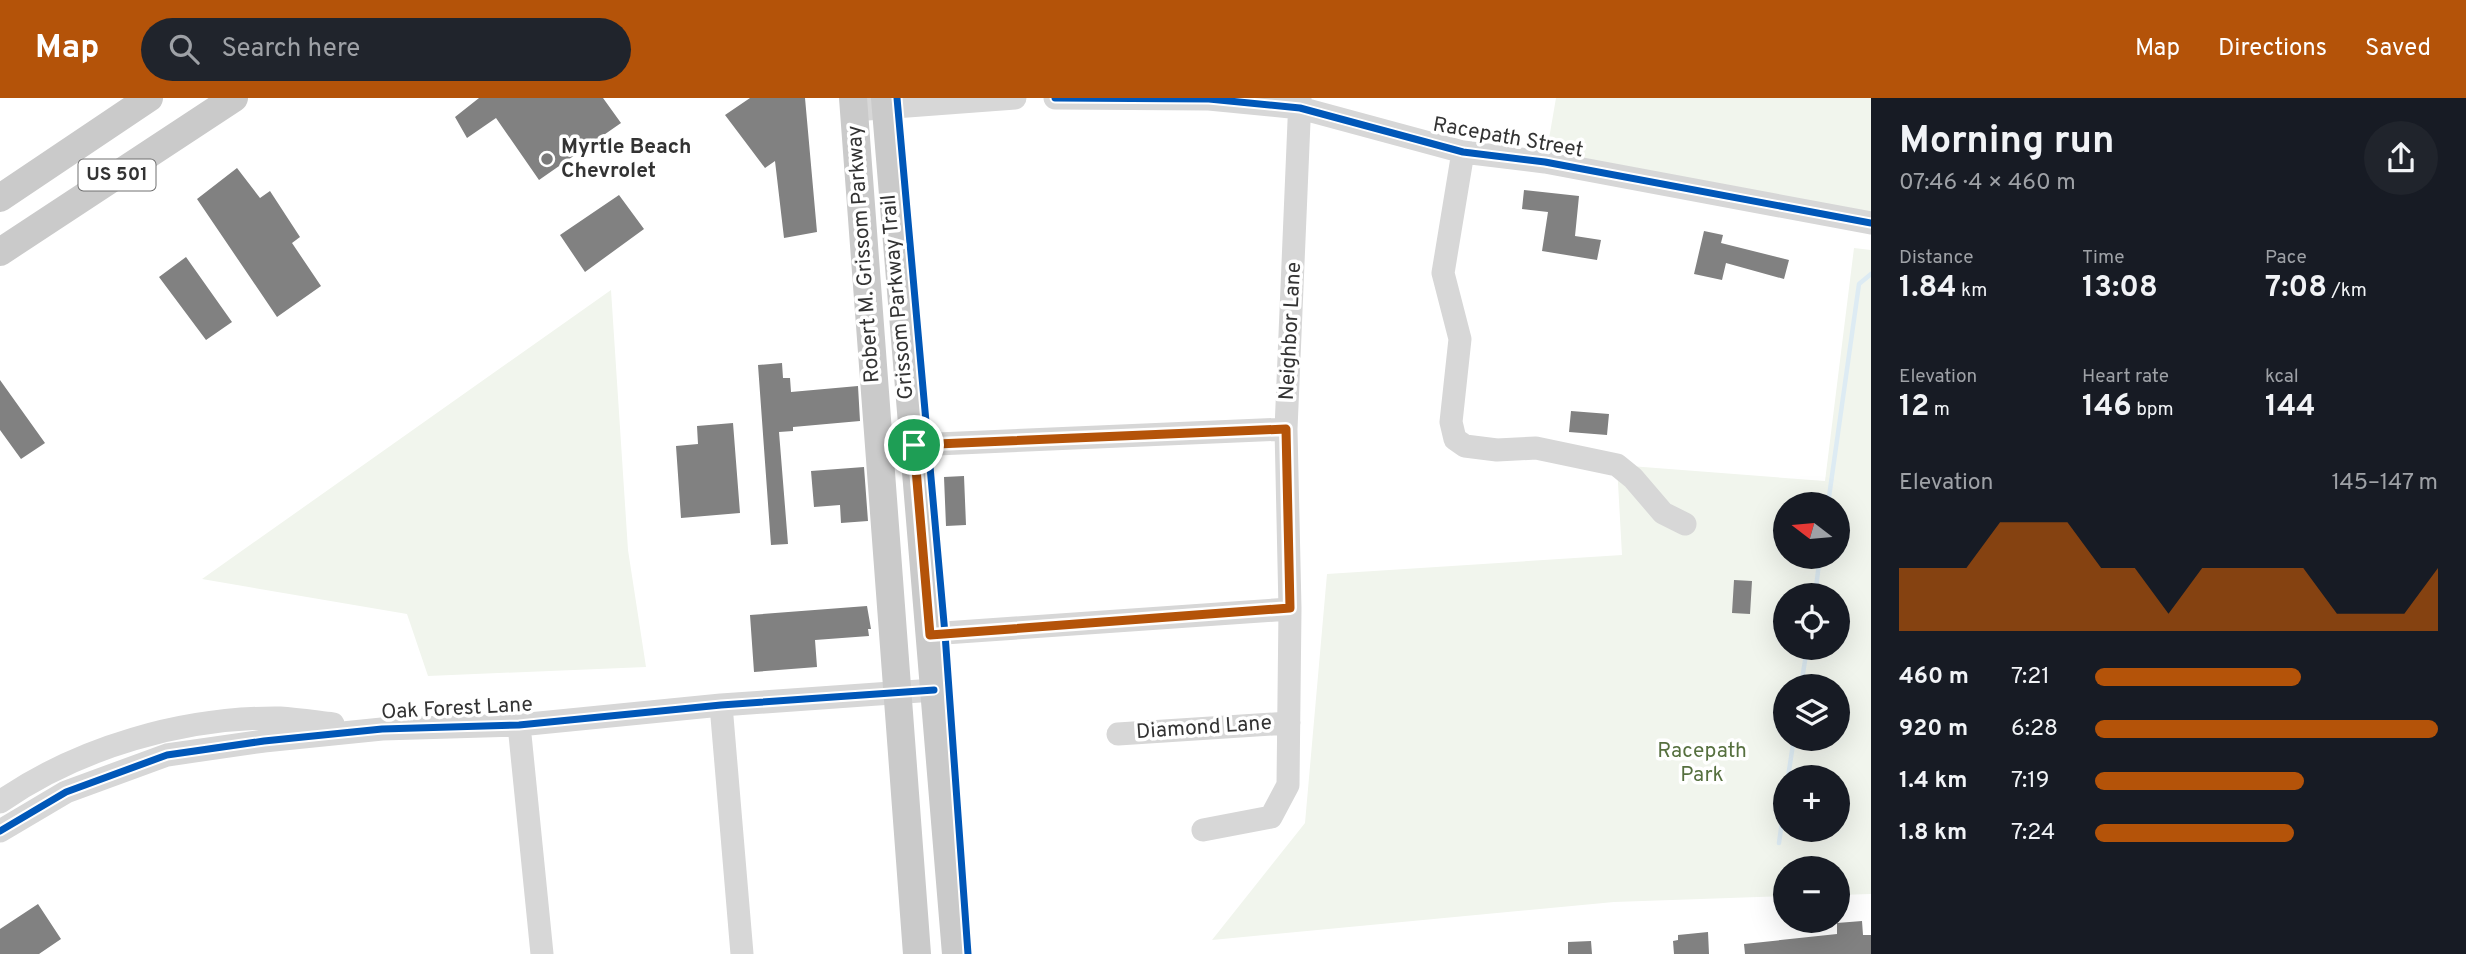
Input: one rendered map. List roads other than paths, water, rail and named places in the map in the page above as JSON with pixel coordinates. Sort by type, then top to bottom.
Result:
[{"type":"main road","name":"US 501","points":[[0,198],[149,98]]},
{"type":"main road","name":"US 501","points":[[0,252],[234,98]]},
{"type":"main road","name":"Robert M. Grissom Parkway","points":[[886,103],[956,954]]},
{"type":"main road","name":"Robert M. Grissom Parkway","points":[[853,104],[895,691],[917,954]]},
{"type":"street","points":[[853,104],[1015,98]]},
{"type":"street","name":"Racepath Street","points":[[1055,98],[1209,98],[1300,103],[1462,152],[1545,162],[1871,223]]},
{"type":"street","name":"Neighbor Lane","points":[[1203,830],[1271,817],[1278,809],[1289,785],[1290,608],[1286,429],[1300,103]]},
{"type":"street","points":[[1462,152],[1443,273],[1460,339],[1451,422],[1455,439],[1465,446],[1497,450],[1536,448],[1617,465],[1663,513],[1685,524]]},
{"type":"street","points":[[914,445],[1286,429]]},
{"type":"street","points":[[930,635],[1290,608]]},
{"type":"street","name":"Oak Forest Lane","points":[[0,831],[66,792],[167,755],[264,741],[382,729],[519,725],[721,705],[934,690]]},
{"type":"street","points":[[721,705],[742,954]]},
{"type":"street","name":"Oak Forest Lane","points":[[0,802],[78,759],[140,737],[200,724],[280,718],[382,729]]},
{"type":"street","name":"Diamond Lane","points":[[1118,734],[1289,723]]},
{"type":"street","points":[[519,725],[542,954]]},
{"type":"waterway","points":[[1830,492],[1859,284],[1871,274]]},
{"type":"waterway","points":[[1817,583],[1818,569]]},
{"type":"waterway","points":[[1803,674],[1805,660]]},
{"type":"waterway","points":[[1790,765],[1792,751]]},
{"type":"place","name":"Myrtle Beach Chevrolet","points":[[547,159]]},
{"type":"park label","name":"Racepath Park","points":[[1702,763]]}]
